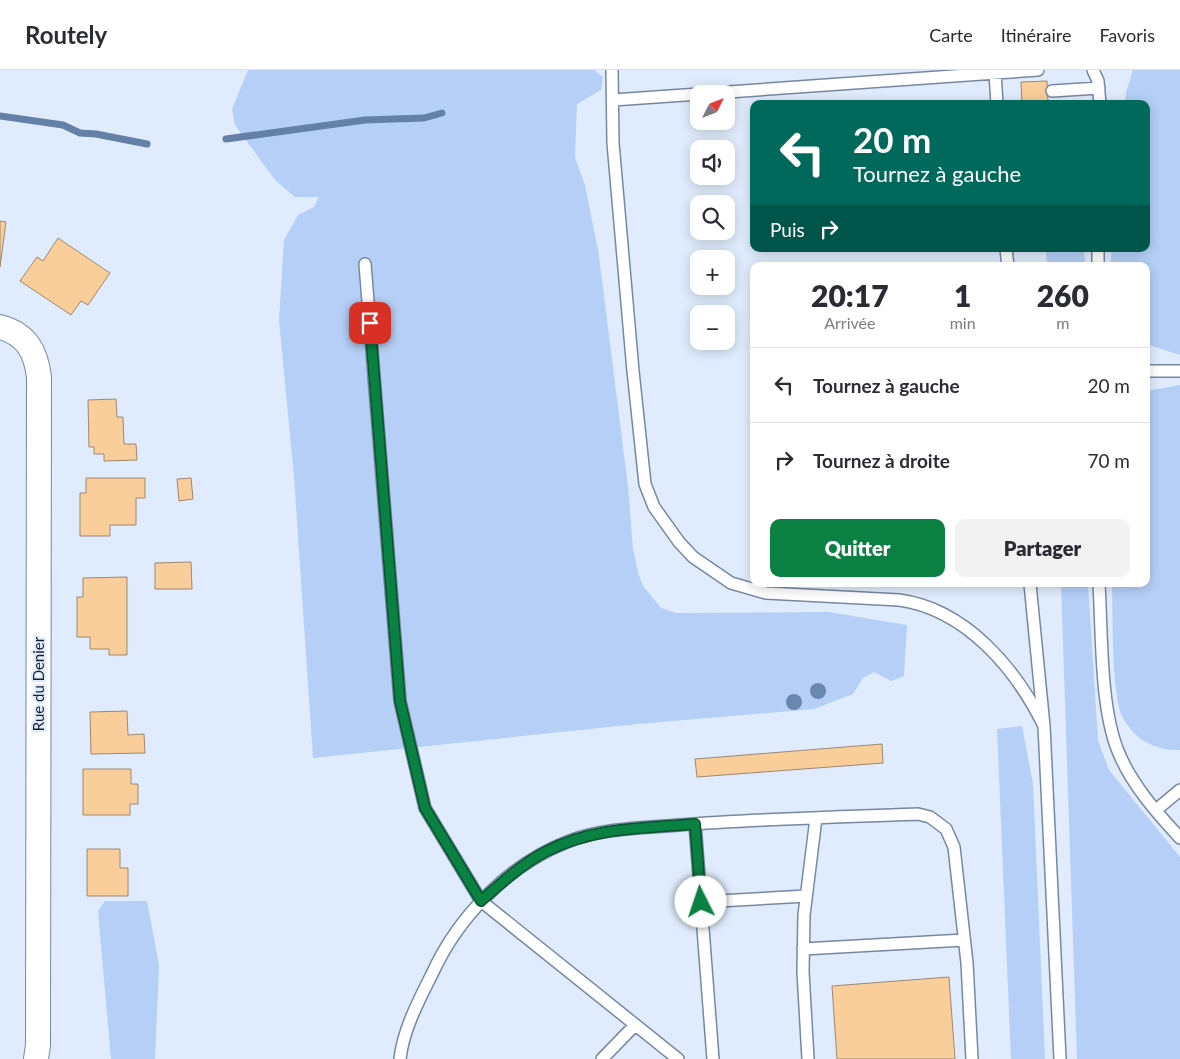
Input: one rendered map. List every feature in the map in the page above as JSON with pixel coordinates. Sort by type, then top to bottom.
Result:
[{"type":"street","name":"Rue du Denier","points":[[0,327],[12,331],[28,344],[34,353],[39,376],[38,1016],[36,1059]]},
{"type":"lane","points":[[612,70],[613,143],[632,371],[645,484],[654,506],[664,522],[684,547],[709,570],[731,583],[749,589],[805,597],[899,600],[914,602],[940,611],[974,635],[1004,665],[1026,694],[1044,726]]},
{"type":"lane","points":[[735,92],[1038,70]]},
{"type":"lane","points":[[1094,71],[1099,88],[1100,100]]},
{"type":"lane","points":[[995,73],[997,100]]},
{"type":"lane","points":[[1052,91],[1099,88]]},
{"type":"lane","points":[[613,100],[690,95]]},
{"type":"lane","points":[[365,264],[400,701],[425,808],[481,901],[678,1059]]},
{"type":"lane","points":[[1150,371],[1180,371]]},
{"type":"lane","points":[[1030,587],[1044,726],[1060,1059]]},
{"type":"lane","points":[[1099,587],[1106,699],[1112,736],[1129,773],[1156,810],[1180,838]]},
{"type":"lane","points":[[1156,810],[1180,790]]},
{"type":"lane","points":[[400,1059],[421,996],[442,952],[481,901],[544,852],[567,842],[608,830],[695,824],[918,814],[938,822],[946,830],[954,847],[964,940],[972,1059]]},
{"type":"lane","points":[[808,1059],[803,949],[806,896],[816,818]]},
{"type":"lane","points":[[695,824],[713,1059]]},
{"type":"lane","points":[[701,902],[806,896]]},
{"type":"lane","points":[[803,949],[964,940]]},
{"type":"lane","points":[[602,1059],[635,1025]]},
{"type":"shaded area","points":[[248,70],[594,70],[603,77],[601,90],[577,104],[575,157],[585,185],[599,256],[628,487],[633,549],[639,576],[644,587],[661,608],[676,613],[829,612],[907,625],[904,676],[891,681],[874,672],[863,678],[853,694],[814,709],[638,724],[313,758],[294,477],[279,320],[284,240],[298,215],[314,207],[319,197],[295,197],[275,180],[235,125],[232,109]]},
{"type":"shaded area","points":[[1133,70],[1180,70],[1180,355],[1150,345],[1150,262],[1110,262],[1112,252],[1150,252],[1150,100],[1125,100]]},
{"type":"shaded area","points":[[1046,252],[1084,252],[1085,262],[1047,262]]},
{"type":"shaded area","points":[[1180,385],[1180,750],[1163,749],[1140,738],[1123,718],[1116,691],[1112,587],[1150,587],[1150,390]]},
{"type":"shaded area","points":[[1061,587],[1088,587],[1098,740],[1109,770],[1180,857],[1180,1059],[1077,1059]]},
{"type":"shaded area","points":[[1022,726],[1033,784],[1045,1059],[1011,1059],[997,729]]},
{"type":"shaded area","points":[[105,901],[147,901],[159,965],[155,1059],[111,1059],[98,911]]},
{"type":"building","points":[[1047,81],[1048,100],[1022,100],[1021,82]]},
{"type":"building","points":[[0,221],[6,222],[0,267]]},
{"type":"building","points":[[58,238],[110,273],[88,305],[81,301],[71,315],[20,281],[37,257],[43,261]]},
{"type":"building","points":[[116,399],[117,417],[123,417],[124,444],[136,444],[137,460],[104,461],[104,454],[94,454],[94,447],[89,447],[88,400]]},
{"type":"building","points":[[86,478],[145,478],[145,498],[136,498],[136,525],[110,525],[110,536],[80,536],[80,493],[86,493]]},
{"type":"building","points":[[191,478],[193,499],[179,501],[177,479]]},
{"type":"building","points":[[191,562],[192,589],[155,589],[155,563]]},
{"type":"building","points":[[127,577],[127,655],[109,655],[109,649],[90,649],[90,637],[77,637],[77,597],[83,597],[83,578]]},
{"type":"building","points":[[127,711],[128,735],[144,734],[145,753],[91,754],[90,712]]},
{"type":"building","points":[[882,744],[883,763],[697,777],[695,759]]},
{"type":"building","points":[[83,769],[131,769],[131,784],[138,784],[138,804],[130,804],[130,815],[83,815]]},
{"type":"building","points":[[87,849],[120,849],[120,868],[128,868],[128,896],[87,896]]},
{"type":"building","points":[[949,977],[955,1059],[837,1059],[832,986]]},
{"type":"waterway","points":[[226,139],[365,120],[424,118],[442,113]]},
{"type":"waterway","points":[[0,116],[63,125],[80,133],[96,134],[147,144]]},
{"type":"route","points":[[370,323],[400,701],[425,808],[481,901],[544,852],[567,842],[608,830],[695,824],[701,902]]}]
